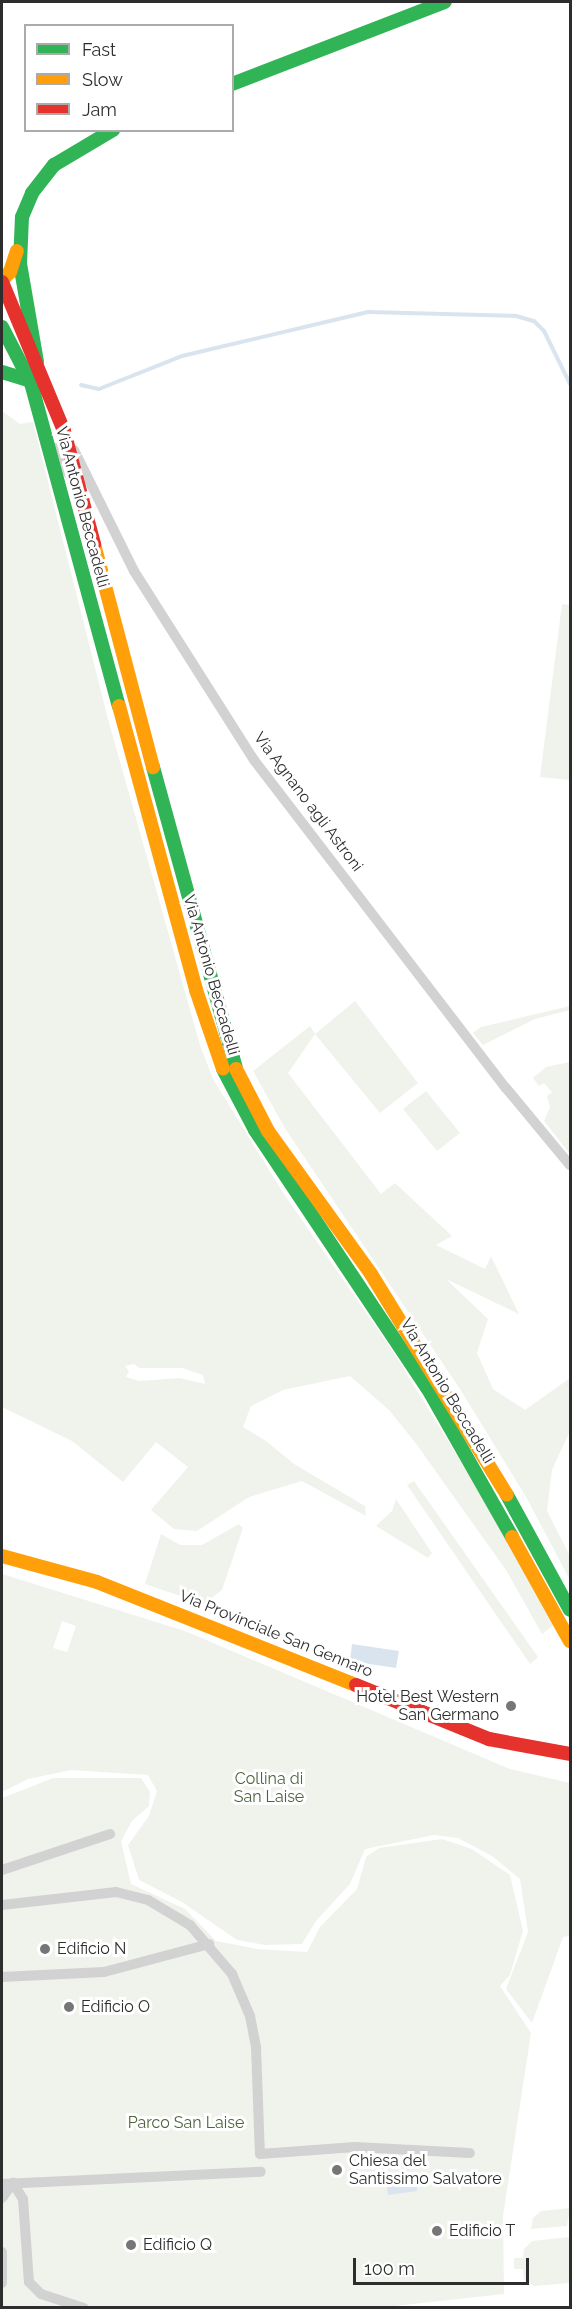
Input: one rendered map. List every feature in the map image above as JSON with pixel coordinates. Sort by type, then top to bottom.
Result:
[{"type":"main road","points":[[234,83],[445,2]]},
{"type":"main road","points":[[38,374],[2,281],[10,272],[19,244],[26,206],[54,165],[84,144],[109,132]]},
{"type":"main road","points":[[19,244],[38,374]]},
{"type":"main road","points":[[2,327],[13,346],[38,374]]},
{"type":"main road","points":[[2,370],[11,361],[13,346]]},
{"type":"main road","points":[[2,370],[38,374]]},
{"type":"main road","name":"Via Antonio Beccadelli","points":[[38,374],[43,427],[196,990],[221,1066],[260,1138],[382,1316],[440,1408],[570,1641]]},
{"type":"main road","name":"Via Antonio Beccadelli","points":[[38,374],[64,431],[220,1027],[235,1069],[268,1131],[371,1274],[499,1480],[570,1610]]},
{"type":"main road","name":"Via Provinciale San Gennaro","points":[[2,1556],[97,1582],[162,1606],[489,1739],[570,1754]]},
{"type":"street","points":[[43,427],[61,464],[106,518]]},
{"type":"street","name":"Via Agnano agli Astroni","points":[[64,431],[106,518],[164,622],[269,781],[570,1165]]},
{"type":"street","points":[[2,1870],[110,1834]]},
{"type":"street","points":[[2,1905],[91,1892],[131,1894],[178,1916],[209,1944],[239,1987],[254,2032],[260,2154],[345,2147],[470,2153]]},
{"type":"street","points":[[2,1977],[116,1969],[209,1944]]},
{"type":"street","points":[[7,2184],[261,2172]]},
{"type":"street","points":[[2,2198],[7,2184]]},
{"type":"street","points":[[7,2184],[23,2199],[29,2282],[41,2294],[84,2307]]},
{"type":"street","points":[[2,2253],[2,2283]]},
{"type":"green space","points":[[2,411],[20,424],[33,422],[108,719],[200,1045],[213,1079],[284,1194],[394,1353],[517,1553],[554,1625],[542,1634],[506,1570],[417,1445],[389,1410],[350,1376],[283,1390],[251,1406],[243,1427],[266,1441],[294,1464],[365,1506],[366,1516],[302,1481],[249,1497],[197,1531],[174,1529],[151,1510],[188,1467],[156,1442],[123,1482],[72,1441],[2,1407]],"holes":[[[134,1364],[139,1368],[182,1368],[203,1375],[205,1384],[180,1378],[139,1381],[126,1377],[129,1371],[125,1366]]]},
{"type":"green space","points":[[562,604],[570,605],[570,780],[540,777]]},
{"type":"green space","points":[[355,1001],[418,1083],[380,1113],[315,1034]]},
{"type":"green space","points":[[570,1006],[570,1010],[535,1019],[483,1045],[473,1033],[481,1027]]},
{"type":"green space","points":[[310,1026],[315,1034],[288,1073],[381,1194],[395,1183],[452,1236],[436,1245],[485,1269],[491,1256],[519,1314],[446,1279],[488,1319],[477,1353],[493,1389],[525,1410],[570,1378],[570,1431],[552,1470],[547,1511],[570,1556],[570,1580],[526,1497],[460,1389],[286,1130],[253,1071]]},
{"type":"green space","points":[[570,1062],[570,1154],[544,1121],[550,1107],[547,1096],[552,1092],[544,1083],[539,1086],[533,1078],[546,1067]]},
{"type":"green space","points":[[426,1091],[460,1133],[437,1151],[403,1109]]},
{"type":"green space","points":[[414,1481],[538,1657],[530,1664],[407,1485]]},
{"type":"green space","points":[[396,1499],[432,1553],[428,1558],[376,1526],[392,1511]]},
{"type":"green space","points":[[239,1524],[243,1528],[222,1590],[204,1604],[145,1584],[161,1534],[180,1545],[202,1545]]},
{"type":"green space","name":"Collina di San Laise","points":[[2,1574],[185,1631],[510,1769],[570,1783],[570,1936],[563,1937],[532,2023],[506,1989],[528,1932],[520,1879],[492,1856],[458,1838],[434,1835],[365,1849],[350,1884],[316,1921],[302,1944],[265,1945],[237,1940],[182,1902],[139,1880],[128,1845],[149,1816],[157,1791],[148,1775],[71,1770],[28,1779],[2,1792]],"holes":[[[62,1621],[76,1626],[67,1652],[53,1648]]]},
{"type":"green space","name":"Parco San Laise","points":[[53,1778],[141,1778],[150,1792],[149,1806],[132,1821],[121,1841],[131,1884],[185,1909],[216,1941],[257,1949],[307,1952],[320,1927],[357,1889],[366,1857],[379,1848],[442,1839],[472,1849],[510,1875],[523,1931],[510,1975],[500,1986],[531,2033],[503,2216],[504,2294],[376,2308],[2,2307],[2,1798]]},
{"type":"green space","points":[[570,2208],[567,2226],[531,2229],[533,2218],[541,2211]]},
{"type":"green space","points":[[570,2237],[570,2283],[534,2286],[524,2280],[523,2269],[514,2269],[514,2258],[523,2258],[524,2249],[532,2241]]},
{"type":"shaded area","points":[[352,1644],[399,1651],[396,1668],[350,1661]]},
{"type":"shaded area","points":[[416,2175],[417,2191],[388,2195],[386,2178]]},
{"type":"waterway","points":[[81,385],[99,389],[182,356],[368,312],[516,316],[534,321],[544,331],[570,384]]},
{"type":"traffic: fast","points":[[234,83],[445,2]]},
{"type":"traffic: fast","points":[[37,362],[20,264],[22,217],[32,193],[54,165],[110,132]]},
{"type":"traffic: fast","points":[[2,327],[31,383],[119,706]]},
{"type":"traffic: fast","points":[[2,372],[35,382]]},
{"type":"traffic: fast","points":[[153,767],[236,1069]]},
{"type":"traffic: fast","points":[[223,1069],[255,1130],[428,1389],[512,1537]]},
{"type":"traffic: fast","points":[[507,1495],[570,1610]]},
{"type":"traffic: slow","points":[[2,280],[10,272],[17,251]]},
{"type":"traffic: slow","points":[[94,544],[153,767]]},
{"type":"traffic: slow","points":[[119,706],[196,990],[223,1069]]},
{"type":"traffic: slow","points":[[236,1069],[268,1131],[371,1274],[507,1495]]},
{"type":"traffic: slow","points":[[512,1537],[570,1641]]},
{"type":"traffic: slow","points":[[2,1556],[97,1582],[356,1685]]},
{"type":"traffic: jam","points":[[2,282],[64,431],[94,544]]},
{"type":"traffic: jam","points":[[356,1685],[489,1739],[570,1754]]},
{"type":"place","name":"Hotel Best Western San Germano","points":[[511,1706]]},
{"type":"place","name":"Edificio N","points":[[45,1949]]},
{"type":"place","name":"Edificio O","points":[[69,2007]]},
{"type":"place","name":"Chiesa del Santissimo Salvatore","points":[[337,2170]]},
{"type":"place","name":"Edificio T","points":[[437,2231]]},
{"type":"place","name":"Edificio Q","points":[[131,2245]]}]
